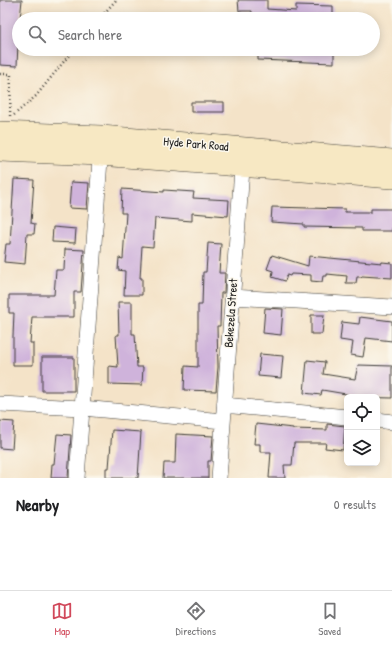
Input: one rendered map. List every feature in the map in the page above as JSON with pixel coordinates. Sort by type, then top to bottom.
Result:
[{"type":"street","name":"Hyde Park Road","points":[[5,126],[101,146]]},
{"type":"street","name":"Hyde Park Road","points":[[0,151],[101,146],[243,156],[392,160]]},
{"type":"street","points":[[77,478],[101,146]]},
{"type":"street","name":"Hyde Park Road","points":[[243,156],[392,178]]},
{"type":"street","name":"Bekezela Street","points":[[219,478],[243,156]]},
{"type":"street","points":[[232,297],[392,307]]},
{"type":"street","points":[[0,404],[82,408],[223,421]]},
{"type":"street","points":[[224,405],[344,417]]},
{"type":"street","points":[[380,420],[392,422]]},
{"type":"path","points":[[105,12],[116,0]]},
{"type":"path","points":[[5,126],[36,96],[68,56]]},
{"type":"path","points":[[0,74],[11,74],[5,126]]},
{"type":"building","points":[[0,0],[22,0],[21,12],[12,12],[12,56],[17,56],[17,66],[0,65]]},
{"type":"building","points":[[238,0],[267,0],[267,9],[296,11],[296,5],[333,6],[333,12],[239,11]]},
{"type":"building","points":[[258,56],[334,56],[334,63],[258,60]]},
{"type":"building","points":[[191,102],[224,102],[224,112],[191,112]]},
{"type":"building","points":[[14,179],[34,180],[31,223],[35,224],[34,234],[27,234],[25,264],[4,262],[6,244],[10,244]]},
{"type":"building","points":[[71,182],[89,183],[87,209],[69,208]]},
{"type":"building","points":[[122,189],[164,192],[164,190],[194,192],[193,198],[229,200],[228,216],[192,213],[192,221],[155,218],[153,247],[142,246],[140,278],[142,278],[142,295],[124,295],[125,271],[118,270],[119,258],[123,259],[126,213],[121,213]]},
{"type":"building","points":[[272,207],[345,209],[345,212],[371,212],[371,209],[392,209],[392,231],[362,231],[362,228],[304,227],[304,224],[271,222]]},
{"type":"building","points":[[53,227],[76,229],[75,243],[52,242]]},
{"type":"building","points":[[208,243],[221,244],[219,273],[225,273],[224,293],[221,293],[220,326],[217,326],[218,367],[216,391],[184,390],[185,366],[198,367],[198,305],[202,305],[203,272],[206,272]]},
{"type":"building","points":[[65,249],[84,250],[81,292],[74,292],[74,317],[32,317],[30,343],[33,343],[33,365],[13,365],[14,313],[9,313],[9,295],[54,295],[56,270],[64,270]]},
{"type":"building","points":[[272,255],[308,266],[309,256],[392,263],[392,278],[362,276],[357,277],[356,283],[346,283],[347,276],[327,274],[327,276],[323,276],[322,282],[311,281],[311,275],[291,274],[290,276],[287,275],[285,281],[272,277],[273,271],[267,269]]},
{"type":"building","points":[[118,302],[132,302],[132,334],[135,334],[137,367],[143,367],[142,385],[109,384],[109,366],[118,367],[116,335],[119,335]]},
{"type":"building","points":[[265,308],[283,309],[281,335],[263,333]]},
{"type":"building","points":[[311,315],[324,315],[322,334],[311,334]]},
{"type":"building","points":[[360,317],[392,321],[392,341],[366,338],[363,357],[351,355],[353,342],[340,340],[342,322],[359,324]]},
{"type":"building","points":[[260,354],[283,356],[281,378],[258,376]]},
{"type":"building","points":[[42,357],[74,357],[74,391],[42,391]]},
{"type":"building","points":[[307,360],[325,362],[323,374],[355,379],[358,365],[392,366],[392,398],[380,398],[380,394],[346,394],[322,390],[321,395],[304,393]]},
{"type":"building","points":[[0,421],[14,422],[12,449],[0,448]]},
{"type":"building","points":[[256,424],[293,429],[327,430],[327,424],[344,426],[343,450],[325,448],[326,443],[294,443],[292,465],[284,465],[285,478],[269,478],[271,452],[260,452],[260,444],[254,444]]},
{"type":"building","points":[[112,430],[141,432],[138,478],[106,478],[106,468],[109,468]]},
{"type":"building","points":[[57,434],[71,435],[68,478],[51,478]]},
{"type":"building","points":[[176,434],[213,436],[211,461],[208,461],[208,478],[163,478],[164,463],[175,463]]}]
